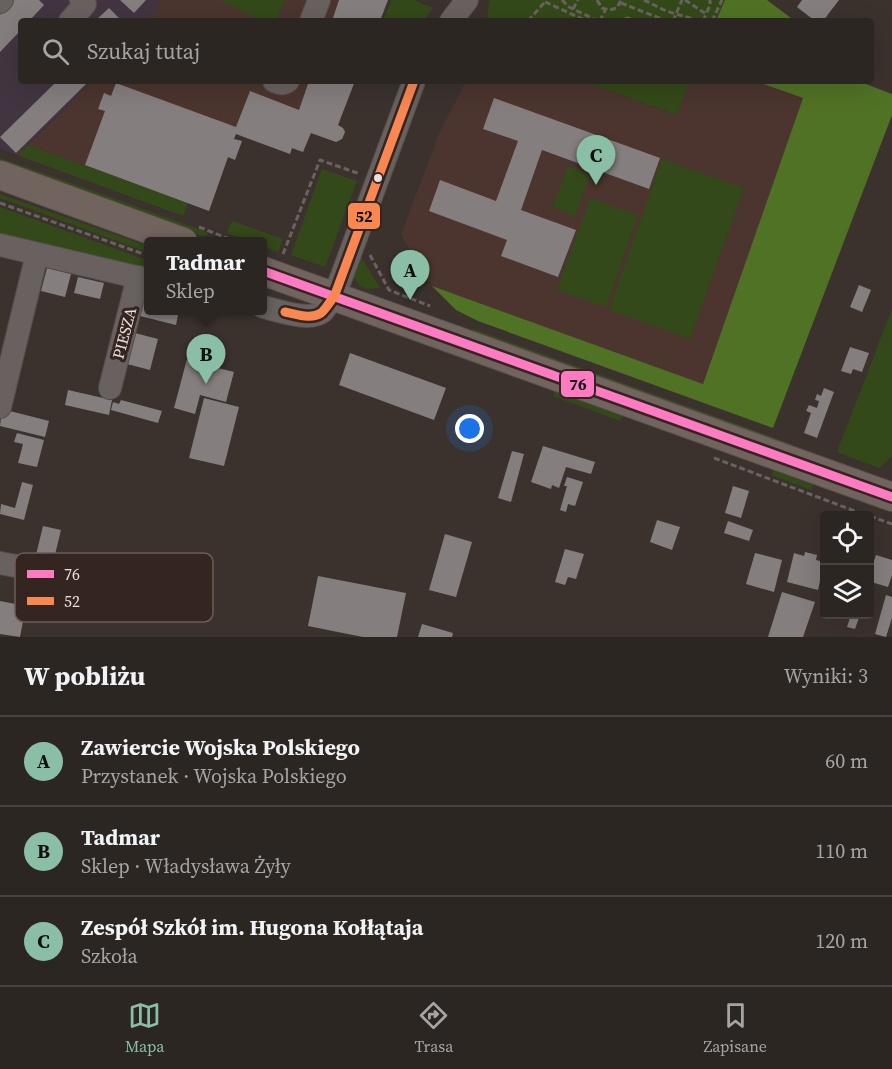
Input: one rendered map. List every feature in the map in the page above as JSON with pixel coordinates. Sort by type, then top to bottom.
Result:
[{"type":"main road","points":[[0,175],[169,237]]},
{"type":"main road","points":[[272,264],[334,297],[892,497]]},
{"type":"street","points":[[73,18],[85,4],[81,0]]},
{"type":"street","points":[[312,18],[319,0]]},
{"type":"street","points":[[453,18],[467,0]]},
{"type":"street","points":[[267,308],[309,316],[321,313],[334,297],[413,84]]},
{"type":"street","points":[[0,245],[144,279]]},
{"type":"street","points":[[0,407],[37,254]]},
{"type":"street","name":"PIESZA","points":[[110,388],[144,279]]},
{"type":"street","points":[[0,563],[15,566]]},
{"type":"path","points":[[562,0],[572,12],[582,18]]},
{"type":"path","points":[[572,12],[578,0]]},
{"type":"path","points":[[597,0],[605,10],[617,8],[621,1],[660,18]]},
{"type":"path","points":[[644,0],[657,7],[691,18]]},
{"type":"path","points":[[675,18],[684,0],[706,14]]},
{"type":"path","points":[[704,18],[710,0]]},
{"type":"path","points":[[713,18],[722,0]]},
{"type":"path","points":[[531,18],[545,1],[590,18]]},
{"type":"path","points":[[601,18],[605,10]]},
{"type":"path","points":[[272,264],[320,160],[364,176]]},
{"type":"path","points":[[0,203],[144,254]]},
{"type":"path","points":[[874,517],[892,524]]},
{"type":"shaded area","points":[[0,0],[162,0],[153,18],[18,18],[18,84],[90,84],[17,155],[0,149]]},
{"type":"shaded area","points":[[162,0],[388,0],[381,18],[153,18]]},
{"type":"shaded area","points":[[90,84],[354,84],[338,125],[345,132],[339,141],[332,141],[311,133],[303,152],[292,148],[290,154],[236,134],[234,139],[242,141],[235,160],[228,158],[209,211],[28,145]]},
{"type":"shaded area","points":[[464,84],[592,84],[675,115],[689,84],[763,84],[803,98],[703,384],[432,286],[401,235],[439,134]]},
{"type":"green space","points":[[220,0],[285,0],[276,18],[256,18]]},
{"type":"green space","points":[[391,0],[414,0],[433,8],[425,18],[384,18]]},
{"type":"green space","points":[[491,0],[725,0],[717,18],[487,18]]},
{"type":"green space","points":[[725,0],[767,0],[791,18],[717,18]]},
{"type":"green space","points":[[592,84],[689,84],[676,115]]},
{"type":"green space","points":[[763,84],[866,84],[892,94],[892,115],[773,428],[478,321],[456,310],[432,286],[703,384],[803,98]]},
{"type":"green space","points":[[28,145],[188,203],[183,216],[17,155]]},
{"type":"green space","points":[[0,158],[209,233],[202,236],[0,163]]},
{"type":"green space","points":[[662,159],[744,188],[690,339],[609,310]]},
{"type":"green space","points":[[568,166],[590,175],[575,216],[552,207]]},
{"type":"green space","points":[[322,169],[357,181],[325,267],[291,255]]},
{"type":"green space","points":[[0,194],[142,244],[144,251],[0,198]]},
{"type":"green space","points":[[590,198],[638,215],[606,307],[557,290]]},
{"type":"green space","points":[[0,207],[144,259],[144,271],[0,236]]},
{"type":"green space","points":[[232,221],[283,239],[278,252],[267,248],[267,237],[238,237],[227,233]]},
{"type":"green space","points":[[361,257],[380,288],[366,289],[360,286],[354,278],[354,272]]},
{"type":"green space","points":[[892,309],[892,456],[879,468],[837,452]]},
{"type":"green space","points":[[470,328],[786,442],[785,446],[481,336]]},
{"type":"green space","points":[[555,392],[622,416],[620,421],[553,396]]},
{"type":"green space","points":[[774,470],[813,485],[811,490],[771,475]]},
{"type":"building","points":[[14,0],[39,0],[44,5],[32,18],[18,18],[18,33],[0,52],[0,15]]},
{"type":"building","points":[[120,0],[146,0],[134,13]]},
{"type":"building","points":[[339,0],[388,0],[381,18],[333,18]]},
{"type":"building","points":[[802,0],[839,0],[825,18],[811,18],[797,7]]},
{"type":"building","points":[[109,8],[119,18],[98,18]]},
{"type":"building","points":[[54,84],[86,84],[16,153],[0,137]]},
{"type":"building","points":[[116,84],[236,127],[250,91],[299,110],[308,84],[354,84],[338,125],[345,132],[342,139],[336,142],[311,133],[303,152],[292,148],[290,154],[236,134],[234,139],[242,141],[235,160],[228,157],[209,211],[85,165],[105,111],[98,109],[104,93],[111,96]]},
{"type":"building","points":[[494,98],[660,158],[649,189],[542,150],[521,210],[576,230],[558,277],[501,256],[507,240],[429,211],[440,180],[496,201],[518,141],[483,129]]},
{"type":"building","points":[[47,268],[71,274],[65,297],[41,291]]},
{"type":"building","points":[[78,277],[104,283],[100,299],[74,293]]},
{"type":"building","points":[[859,285],[871,290],[862,312],[850,307]]},
{"type":"building","points":[[143,289],[144,315],[178,315],[176,325],[136,315]]},
{"type":"building","points":[[135,333],[158,339],[150,370],[127,364]]},
{"type":"building","points":[[850,347],[869,353],[862,372],[853,369],[851,374],[841,371]]},
{"type":"building","points":[[350,353],[446,388],[434,420],[339,385]]},
{"type":"building","points":[[209,358],[220,361],[218,368],[234,372],[226,402],[200,395],[195,414],[174,408],[187,359],[208,365]]},
{"type":"building","points":[[824,388],[834,392],[817,438],[804,433],[811,413],[806,411],[809,405],[817,408],[819,401],[815,400],[817,394],[821,396]]},
{"type":"building","points":[[68,390],[112,400],[109,415],[65,405]]},
{"type":"building","points":[[204,398],[239,407],[224,466],[189,458]]},
{"type":"building","points":[[121,400],[162,411],[158,423],[111,410],[113,402],[119,404]]},
{"type":"building","points":[[2,409],[49,421],[45,437],[0,426]]},
{"type":"building","points":[[17,433],[44,440],[37,467],[18,463],[23,444],[14,442]]},
{"type":"building","points":[[543,446],[595,462],[591,474],[566,467],[559,488],[552,485],[551,489],[531,482]]},
{"type":"building","points":[[512,451],[524,454],[511,502],[498,498]]},
{"type":"building","points":[[567,477],[583,482],[575,506],[568,504],[566,512],[560,510],[567,486],[564,486]]},
{"type":"building","points":[[22,482],[33,485],[24,520],[0,514],[1,504],[15,508]]},
{"type":"building","points":[[733,486],[749,491],[741,518],[725,513]]},
{"type":"building","points":[[657,520],[680,527],[672,550],[650,542]]},
{"type":"building","points":[[728,521],[753,530],[749,541],[724,533]]},
{"type":"building","points":[[43,526],[61,530],[55,553],[36,553]]},
{"type":"building","points":[[445,534],[472,542],[456,597],[429,590]]},
{"type":"building","points":[[565,549],[584,554],[576,579],[568,577],[565,585],[555,582]]},
{"type":"building","points":[[805,552],[817,555],[816,560],[820,561],[818,590],[787,582],[794,553],[804,556]]},
{"type":"building","points":[[755,553],[782,560],[774,592],[746,584]]},
{"type":"building","points":[[876,555],[892,560],[892,575],[888,587],[874,583]]},
{"type":"building","points":[[318,576],[406,593],[397,637],[363,637],[308,626]]},
{"type":"building","points":[[782,592],[815,602],[803,637],[768,637]]},
{"type":"building","points":[[886,595],[892,597],[892,618],[886,637],[875,634]]},
{"type":"building","points":[[0,601],[15,604],[15,622],[23,622],[20,637],[0,634]]},
{"type":"building","points":[[850,619],[859,619],[855,629],[847,627]]},
{"type":"building","points":[[422,624],[453,633],[452,637],[418,637]]},
{"type":"transit line","name":"52","points":[[285,312],[303,316],[317,315],[334,297],[413,84]]},
{"type":"transit line","name":"76","points":[[267,272],[892,497]]},
{"type":"place","name":"Zespół Szkół im. Hugona Kołłątaja","points":[[596,185]]},
{"type":"place","name":"Zawiercie Wojska Polskiego","points":[[410,300]]},
{"type":"place","name":"Tadmar","points":[[206,384]]}]
